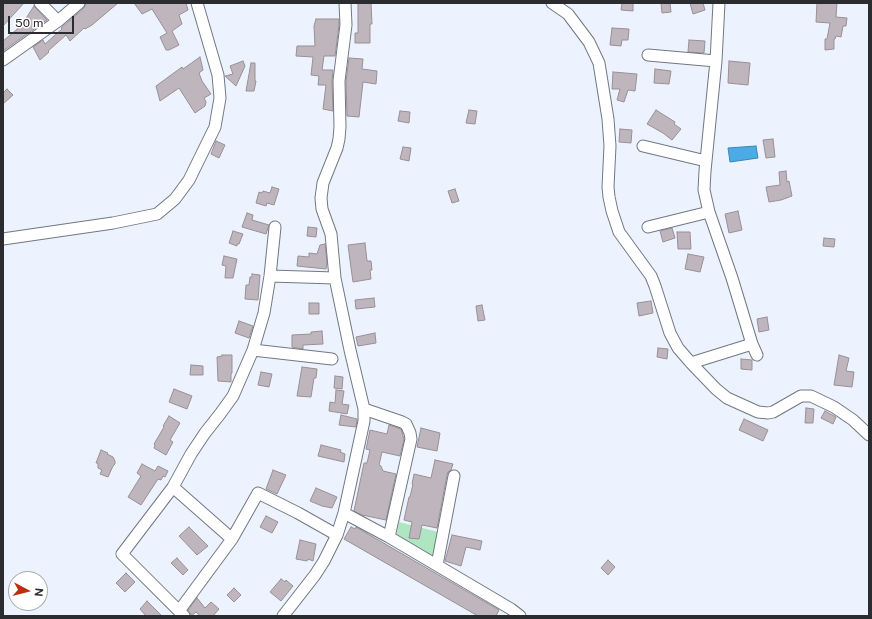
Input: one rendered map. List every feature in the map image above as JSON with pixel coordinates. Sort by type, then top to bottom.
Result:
[{"type":"street","points":[[40,3],[58,21]]},
{"type":"street","points":[[3,60],[58,21],[79,3]]},
{"type":"street","points":[[3,239],[113,223],[157,214],[175,199],[189,180],[215,126],[220,98],[218,75],[197,3]]},
{"type":"street","points":[[283,616],[315,575],[337,535],[344,513],[363,424],[364,409],[335,278],[332,238],[322,209],[321,198],[323,183],[339,139],[339,81],[346,25],[345,3]]},
{"type":"street","points":[[552,3],[562,8],[568,14],[595,52],[599,63],[608,119],[610,146],[608,187],[612,211],[623,239],[645,267],[653,281],[670,333],[678,348],[716,389],[728,398],[758,412],[773,412],[801,396],[811,396],[834,407],[853,420],[869,435]]},
{"type":"street","points":[[719,3],[716,61],[704,190],[709,212],[732,278],[752,344],[757,355]]},
{"type":"street","points":[[648,55],[716,61]]},
{"type":"street","points":[[643,146],[706,161]]},
{"type":"street","points":[[648,227],[709,212]]},
{"type":"street","points":[[275,227],[270,276],[264,313],[253,350],[233,396],[202,438],[173,487],[122,554],[181,613],[232,539],[258,493],[337,535]]},
{"type":"street","points":[[270,276],[335,278]]},
{"type":"street","points":[[691,363],[752,344]]},
{"type":"street","points":[[253,350],[332,359]]},
{"type":"street","points":[[364,409],[406,424],[410,433],[411,439],[389,537]]},
{"type":"street","points":[[437,565],[454,476]]},
{"type":"street","points":[[173,487],[232,539]]},
{"type":"street","points":[[344,513],[437,565],[511,609],[520,616]]},
{"type":"green space","points":[[399,522],[438,532],[434,557],[396,537]]},
{"type":"water","points":[[756,146],[758,158],[730,162],[728,148]]},
{"type":"building","points":[[3,3],[24,3],[3,26]]},
{"type":"building","points":[[86,3],[118,3],[92,25],[85,29],[84,28],[70,41],[66,35],[40,60],[33,47],[43,40],[45,44],[84,8]]},
{"type":"building","points":[[134,3],[186,3],[188,10],[179,15],[182,24],[172,31],[179,45],[166,50],[160,37],[167,33],[152,9],[142,14]]},
{"type":"building","points":[[358,3],[371,3],[372,24],[370,24],[370,43],[355,43],[355,33],[358,33]]},
{"type":"building","points":[[622,3],[633,3],[633,11],[621,10]]},
{"type":"building","points":[[661,3],[670,3],[671,12],[662,13]]},
{"type":"building","points":[[690,3],[703,3],[705,10],[693,14]]},
{"type":"building","points":[[817,3],[837,3],[836,17],[847,18],[846,26],[843,26],[841,37],[836,36],[834,39],[834,49],[825,50],[825,39],[827,39],[830,23],[816,22]]},
{"type":"building","points":[[34,6],[47,20],[3,51],[3,41],[21,26]]},
{"type":"building","points":[[316,19],[339,19],[335,56],[324,56],[322,70],[333,70],[333,111],[323,109],[326,85],[318,85],[319,76],[311,75],[313,57],[296,56],[297,46],[315,46],[314,26]]},
{"type":"building","points":[[612,28],[629,29],[628,40],[622,40],[621,46],[610,45]]},
{"type":"building","points":[[689,40],[705,41],[704,53],[688,52]]},
{"type":"building","points":[[200,57],[203,70],[199,73],[202,81],[211,94],[204,98],[206,102],[205,106],[195,113],[179,88],[160,101],[156,86],[182,67],[183,69]]},
{"type":"building","points":[[349,58],[363,59],[362,69],[377,71],[376,84],[363,82],[359,117],[347,116],[346,81]]},
{"type":"building","points":[[243,61],[245,66],[236,86],[225,76],[233,74],[230,66]]},
{"type":"building","points":[[729,61],[750,63],[748,85],[728,83]]},
{"type":"building","points":[[251,63],[255,63],[256,81],[254,91],[246,91]]},
{"type":"building","points":[[655,69],[671,71],[669,84],[654,83]]},
{"type":"building","points":[[613,72],[637,74],[635,91],[628,90],[624,102],[617,100],[620,89],[612,89]]},
{"type":"building","points":[[7,89],[13,95],[3,104],[3,93]]},
{"type":"building","points":[[469,110],[477,111],[475,124],[466,123]]},
{"type":"building","points":[[656,110],[675,122],[674,124],[681,129],[672,140],[647,124]]},
{"type":"building","points":[[400,111],[410,112],[409,123],[398,121]]},
{"type":"building","points":[[620,129],[632,130],[631,143],[619,142]]},
{"type":"building","points":[[773,139],[775,157],[766,158],[763,140]]},
{"type":"building","points":[[216,141],[225,145],[219,158],[211,154]]},
{"type":"building","points":[[403,147],[411,148],[409,161],[400,159]]},
{"type":"building","points":[[786,171],[787,182],[789,181],[792,196],[769,202],[766,187],[780,185],[779,172]]},
{"type":"building","points":[[272,187],[279,189],[274,205],[267,203],[266,206],[256,203],[259,192],[262,193],[263,191],[270,193]]},
{"type":"building","points":[[455,189],[459,201],[452,203],[448,191]]},
{"type":"building","points":[[738,211],[742,230],[729,233],[725,214]]},
{"type":"building","points":[[247,213],[253,215],[252,220],[269,225],[266,234],[242,227]]},
{"type":"building","points":[[308,227],[317,228],[316,237],[307,236]]},
{"type":"building","points":[[672,228],[675,238],[663,242],[660,231]]},
{"type":"building","points":[[233,231],[243,234],[237,246],[229,243]]},
{"type":"building","points":[[677,232],[690,232],[691,249],[678,249]]},
{"type":"building","points":[[824,238],[835,239],[834,247],[823,246]]},
{"type":"building","points":[[365,243],[367,261],[371,261],[371,279],[353,282],[348,245]]},
{"type":"building","points":[[325,244],[327,262],[326,269],[297,266],[298,256],[309,257],[309,253],[317,254],[320,245]]},
{"type":"building","points":[[688,254],[704,257],[700,272],[685,269]]},
{"type":"building","points":[[224,256],[237,259],[233,278],[225,278],[226,266],[222,265]]},
{"type":"building","points":[[252,274],[260,275],[258,300],[245,299],[246,285],[249,285]]},
{"type":"building","points":[[374,298],[375,307],[356,309],[355,300]]},
{"type":"building","points":[[651,301],[653,313],[639,316],[637,303]]},
{"type":"building","points":[[309,303],[319,303],[319,314],[309,314]]},
{"type":"building","points":[[482,305],[485,320],[478,321],[476,306]]},
{"type":"building","points":[[767,317],[769,330],[759,332],[757,319]]},
{"type":"building","points":[[239,321],[253,326],[249,338],[235,333]]},
{"type":"building","points":[[322,331],[323,344],[303,345],[303,349],[292,347],[292,335],[311,334],[311,332]]},
{"type":"building","points":[[375,333],[376,343],[358,346],[356,337]]},
{"type":"building","points":[[658,348],[668,349],[667,359],[657,357]]},
{"type":"building","points":[[222,355],[232,355],[231,382],[218,381],[217,357]]},
{"type":"building","points":[[839,355],[849,358],[846,371],[854,372],[852,387],[834,385]]},
{"type":"building","points":[[741,359],[752,360],[752,370],[741,369]]},
{"type":"building","points":[[191,365],[203,366],[203,375],[190,375]]},
{"type":"building","points":[[302,367],[317,369],[311,397],[297,396]]},
{"type":"building","points":[[261,372],[272,374],[269,387],[258,385]]},
{"type":"building","points":[[335,376],[343,377],[342,389],[334,388]]},
{"type":"building","points":[[174,389],[192,396],[187,409],[169,402]]},
{"type":"building","points":[[336,390],[344,391],[342,404],[349,405],[347,414],[329,411],[330,402],[335,403]]},
{"type":"building","points":[[806,408],[814,409],[813,423],[805,423]]},
{"type":"building","points":[[825,411],[836,417],[833,424],[821,418]]},
{"type":"building","points":[[341,415],[357,419],[356,427],[339,425]]},
{"type":"building","points":[[169,416],[180,423],[170,440],[173,442],[166,455],[154,448],[154,444]]},
{"type":"building","points":[[744,419],[768,430],[763,441],[739,430]]},
{"type":"building","points":[[389,425],[401,429],[404,439],[400,456],[382,452],[379,465],[383,471],[396,474],[386,520],[362,515],[354,511],[364,463],[367,463],[370,450],[366,449],[370,430],[387,434]]},
{"type":"building","points":[[421,428],[440,433],[437,451],[417,447]]},
{"type":"building","points":[[321,445],[341,450],[340,452],[345,454],[344,462],[318,456]]},
{"type":"building","points":[[101,450],[108,453],[107,454],[113,457],[115,461],[115,464],[108,477],[100,474],[102,470],[98,468],[98,463],[96,463]]},
{"type":"building","points":[[435,460],[453,464],[447,475],[437,528],[422,525],[419,539],[409,538],[412,522],[404,520],[414,474],[431,478]]},
{"type":"building","points":[[142,464],[155,471],[158,466],[168,471],[165,477],[163,476],[161,480],[158,479],[141,505],[128,497],[141,476],[137,473]]},
{"type":"building","points":[[273,470],[286,475],[277,494],[266,489]]},
{"type":"building","points":[[316,488],[337,497],[332,508],[310,501]]},
{"type":"building","points":[[266,516],[278,522],[272,533],[260,527]]},
{"type":"building","points":[[189,527],[208,546],[197,555],[179,536]]},
{"type":"building","points":[[351,527],[355,529],[356,527],[499,610],[496,616],[478,616],[344,539]]},
{"type":"building","points":[[452,535],[482,541],[480,550],[466,547],[461,566],[445,561]]},
{"type":"building","points":[[300,540],[316,544],[313,561],[308,559],[307,561],[296,559]]},
{"type":"building","points":[[177,558],[188,570],[183,575],[171,563]]},
{"type":"building","points":[[608,560],[615,567],[608,575],[601,568]]},
{"type":"building","points":[[126,573],[135,582],[125,592],[116,583]]},
{"type":"building","points":[[281,579],[285,582],[286,580],[293,586],[281,601],[270,592]]},
{"type":"building","points":[[234,588],[241,595],[234,602],[227,595]]},
{"type":"building","points":[[197,598],[205,608],[211,602],[219,609],[213,616],[199,616],[196,612],[191,616],[188,610]]},
{"type":"building","points":[[147,601],[162,616],[146,616],[140,609]]}]
